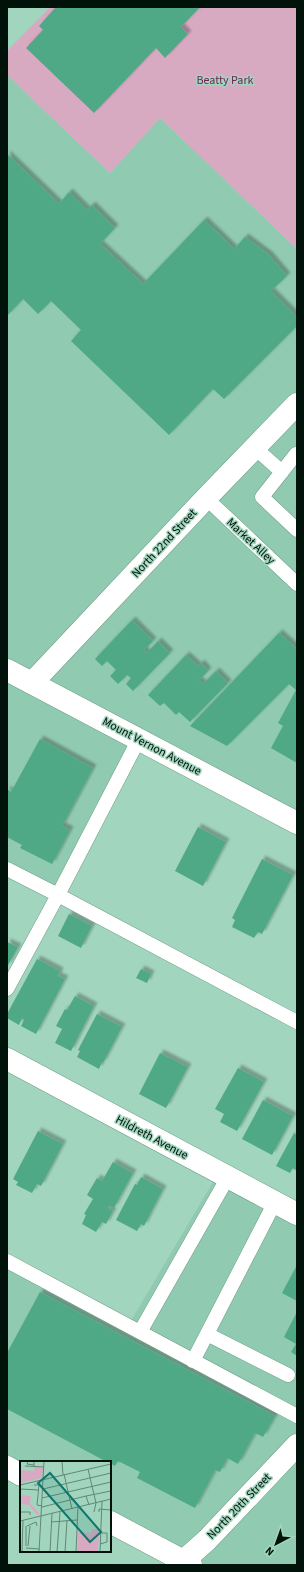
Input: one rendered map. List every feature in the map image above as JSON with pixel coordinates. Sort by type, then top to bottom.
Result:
[{"type":"street","name":"North 22nd Street","points":[[32,683],[206,498],[297,404]]},
{"type":"street","name":"Mount Vernon Avenue","points":[[7,670],[297,823]]},
{"type":"street","name":"Hildreth Avenue","points":[[7,1059],[297,1214]]},
{"type":"street","name":"North 20th Street","points":[[184,1564],[297,1445]]},
{"type":"street","points":[[7,1467],[20,1474]]},
{"type":"street","points":[[111,1523],[184,1564]]},
{"type":"lane","points":[[255,448],[282,472]]},
{"type":"lane","points":[[297,455],[262,497],[297,530]]},
{"type":"lane","name":"Market Alley","points":[[206,498],[297,584]]},
{"type":"lane","points":[[7,989],[58,895],[139,739]]},
{"type":"lane","points":[[7,869],[297,1022]]},
{"type":"lane","points":[[140,1332],[228,1177]]},
{"type":"lane","points":[[193,1361],[276,1202]]},
{"type":"lane","points":[[7,1261],[297,1416]]},
{"type":"lane","points":[[207,1334],[288,1375]]},
{"type":"shaded area","points":[[7,75],[110,173],[160,118],[297,249],[297,826],[140,744],[58,896],[7,869]]},
{"type":"shaded area","points":[[217,1175],[297,1206],[297,1565],[180,1565],[111,1529],[111,1461],[20,1461],[20,1480],[7,1473],[7,1261],[129,1324]]},
{"type":"green space","name":"Beatty Park","points":[[50,7],[297,7],[297,249],[160,118],[110,173],[7,75],[7,51]]},
{"type":"building","points":[[56,7],[200,7],[181,27],[188,34],[165,58],[156,48],[94,113],[26,48],[43,30],[39,26]]},
{"type":"building","points":[[7,154],[59,204],[69,192],[87,210],[92,205],[115,228],[100,244],[143,284],[204,220],[234,249],[245,237],[269,255],[287,276],[271,291],[297,317],[297,326],[224,399],[213,389],[169,435],[71,341],[81,330],[51,301],[38,314],[23,299],[7,316]]},
{"type":"building","points":[[132,620],[153,641],[144,650],[147,653],[158,641],[170,653],[133,691],[126,684],[131,678],[127,675],[118,684],[110,676],[116,670],[107,661],[102,666],[95,659]]},
{"type":"building","points":[[279,633],[297,649],[297,763],[271,748],[283,726],[278,723],[296,690],[289,684],[227,746],[190,726]]},
{"type":"building","points":[[186,655],[198,666],[201,663],[208,671],[199,680],[203,684],[216,671],[228,683],[190,722],[179,712],[176,715],[164,703],[160,706],[148,695]]},
{"type":"building","points":[[40,739],[93,768],[62,826],[70,830],[52,864],[20,848],[22,845],[7,837],[7,789],[11,792]]},
{"type":"building","points":[[198,827],[226,842],[203,886],[175,871]]},
{"type":"building","points":[[262,859],[293,875],[262,934],[258,932],[254,938],[232,927],[235,920],[232,918]]},
{"type":"building","points":[[69,914],[92,926],[81,948],[58,936]]},
{"type":"building","points":[[7,942],[18,947],[7,967]]},
{"type":"building","points":[[37,959],[60,971],[58,976],[65,979],[36,1034],[21,1026],[24,1020],[22,1018],[19,1025],[7,1018],[7,1014]]},
{"type":"building","points":[[141,969],[151,974],[147,983],[136,978]]},
{"type":"building","points":[[75,996],[94,1006],[71,1051],[55,1043],[62,1029],[56,1026],[65,1009],[67,1010]]},
{"type":"building","points":[[97,1014],[122,1027],[99,1069],[77,1057],[80,1051],[78,1050]]},
{"type":"building","points":[[160,1053],[188,1067],[166,1108],[139,1094]]},
{"type":"building","points":[[238,1068],[264,1082],[237,1131],[220,1122],[224,1114],[215,1109]]},
{"type":"building","points":[[263,1100],[293,1116],[272,1155],[242,1139]]},
{"type":"building","points":[[38,1131],[63,1144],[41,1186],[37,1184],[32,1193],[16,1185],[18,1182],[13,1179]]},
{"type":"building","points":[[294,1133],[297,1135],[297,1171],[293,1168],[290,1173],[276,1166]]},
{"type":"building","points":[[113,1162],[133,1173],[114,1208],[109,1206],[108,1208],[113,1211],[106,1224],[102,1222],[96,1232],[82,1224],[86,1215],[84,1214],[93,1199],[87,1195],[97,1178],[102,1181]]},
{"type":"building","points":[[141,1177],[163,1189],[144,1226],[141,1224],[137,1231],[116,1220],[135,1184],[137,1185]]},
{"type":"building","points":[[297,1265],[297,1301],[282,1293]]},
{"type":"building","points":[[40,1292],[275,1416],[263,1437],[255,1433],[238,1464],[227,1458],[220,1472],[215,1470],[195,1508],[137,1478],[140,1472],[118,1461],[115,1466],[111,1464],[111,1461],[105,1461],[7,1409],[7,1353]]},
{"type":"building","points":[[297,1312],[297,1356],[291,1352],[296,1344],[284,1337]]}]
